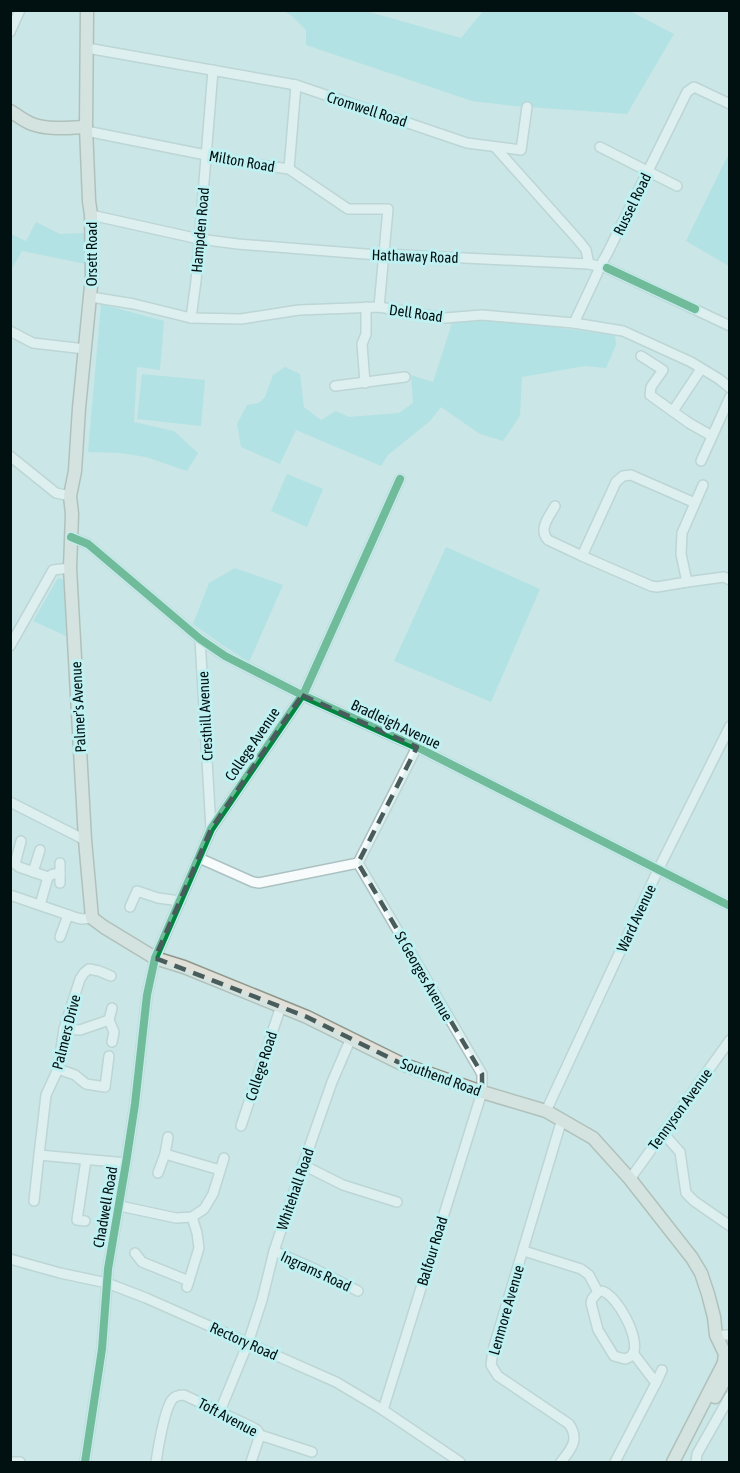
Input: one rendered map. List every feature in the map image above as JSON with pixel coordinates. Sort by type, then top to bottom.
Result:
[{"type":"main road","name":"Orsett Road","points":[[70,496],[75,471],[92,276],[86,129],[87,10]]},
{"type":"main road","points":[[10,111],[38,125],[51,128],[86,129]]},
{"type":"main road","name":"Palmer's Avenue","points":[[70,496],[72,514],[70,567],[85,840],[92,918]]},
{"type":"main road","name":"Southend Road","points":[[92,918],[155,958],[184,967],[281,1006],[402,1064],[546,1111],[594,1138],[630,1179],[692,1258],[701,1273],[708,1294],[716,1335],[727,1349]]},
{"type":"main road","points":[[673,1462],[727,1349]]},
{"type":"main road","points":[[682,1462],[727,1349]]},
{"type":"street","points":[[10,32],[20,10]]},
{"type":"street","name":"Cromwell Road","points":[[87,48],[296,85],[467,143],[495,147],[521,150],[528,107]]},
{"type":"street","name":"Hampden Road","points":[[191,318],[213,70]]},
{"type":"street","points":[[289,169],[296,85]]},
{"type":"street","name":"Russel Road","points":[[574,323],[687,92],[694,87],[729,104]]},
{"type":"street","name":"Milton Road","points":[[86,129],[205,155],[289,169],[348,209],[388,209],[384,254]]},
{"type":"street","points":[[495,147],[579,241],[586,250],[589,264]]},
{"type":"street","points":[[600,147],[677,186]]},
{"type":"street","name":"Hathaway Road","points":[[91,215],[199,239],[319,251],[589,264],[607,268],[729,326]]},
{"type":"street","points":[[379,307],[384,254]]},
{"type":"street","name":"Dell Road","points":[[91,297],[134,304],[191,318],[241,319],[299,310],[379,307],[445,318],[482,315],[574,323],[623,331],[691,362],[729,388]]},
{"type":"street","points":[[365,383],[362,344],[366,334],[366,307]]},
{"type":"street","points":[[10,331],[33,343],[85,349]]},
{"type":"street","points":[[641,356],[663,370],[651,387],[650,395],[689,423],[712,436]]},
{"type":"street","points":[[673,411],[701,369]]},
{"type":"street","points":[[335,386],[405,378]]},
{"type":"street","points":[[701,461],[729,397]]},
{"type":"street","points":[[10,456],[56,493],[70,496]]},
{"type":"street","points":[[582,556],[616,482],[623,476],[631,475],[695,502]]},
{"type":"street","name":"College Avenue","points":[[155,958],[211,829],[302,695],[400,479]]},
{"type":"street","points":[[687,582],[681,554],[682,533],[703,485]]},
{"type":"street","points":[[555,506],[543,529],[544,537],[651,586],[723,577],[729,580]]},
{"type":"street","name":"Bradleigh Avenue","points":[[71,537],[88,544],[200,639],[225,656],[302,695],[417,747],[729,906]]},
{"type":"street","points":[[10,646],[53,570],[70,567]]},
{"type":"street","name":"Cresthill Avenue","points":[[200,639],[211,829]]},
{"type":"street","name":"Ward Avenue","points":[[546,1111],[658,870],[729,726]]},
{"type":"street","points":[[199,858],[259,883],[358,863],[417,747]]},
{"type":"street","points":[[10,802],[85,840]]},
{"type":"street","points":[[21,841],[15,864],[48,877]]},
{"type":"street","points":[[33,872],[40,850]]},
{"type":"street","points":[[40,905],[48,877],[53,874],[60,878],[60,863]]},
{"type":"street","name":"St Georges Avenue","points":[[358,863],[482,1074],[482,1092]]},
{"type":"street","points":[[130,907],[137,891],[158,898],[180,901]]},
{"type":"street","points":[[10,895],[82,919],[92,918]]},
{"type":"street","points":[[60,937],[69,915]]},
{"type":"street","name":"Chadwell Road","points":[[85,1462],[102,1349],[108,1269],[120,1206],[135,1104],[147,995],[155,958]]},
{"type":"street","name":"Palmers Drive","points":[[34,1201],[45,1095],[58,1069],[64,1029],[80,979],[88,969],[111,976]]},
{"type":"street","name":"College Road","points":[[242,1126],[281,1006]]},
{"type":"street","points":[[112,1008],[109,1020],[114,1032],[112,1042]]},
{"type":"street","points":[[64,1029],[80,1030],[109,1020]]},
{"type":"street","name":"Whitehall Road","points":[[220,1411],[248,1343],[274,1251],[303,1165],[332,1082],[351,1038]]},
{"type":"street","name":"Tennyson Avenue","points":[[630,1179],[729,1040]]},
{"type":"street","points":[[58,1069],[75,1075],[86,1084],[104,1092],[109,1056]]},
{"type":"street","name":"Balfour Road","points":[[383,1410],[482,1092]]},
{"type":"street","name":"Lenmore Avenue","points":[[561,1462],[574,1442],[574,1434],[569,1424],[498,1376],[491,1365],[493,1350],[562,1119]]},
{"type":"street","points":[[663,1133],[680,1152],[686,1193],[729,1226]]},
{"type":"street","points":[[158,1173],[168,1137]]},
{"type":"street","points":[[165,1154],[220,1170]]},
{"type":"street","points":[[39,1155],[126,1163]]},
{"type":"street","points":[[120,1206],[176,1218],[192,1216],[204,1209],[213,1194],[224,1158]]},
{"type":"street","points":[[77,1220],[86,1160]]},
{"type":"street","points":[[303,1165],[343,1185],[397,1202]]},
{"type":"street","points":[[135,1253],[142,1262],[188,1284],[199,1248],[192,1216]]},
{"type":"street","name":"Ingrams Road","points":[[274,1251],[358,1291]]},
{"type":"street","points":[[524,1251],[581,1269],[589,1275],[598,1292]]},
{"type":"street","name":"Rectory Road","points":[[10,1259],[107,1283],[336,1382],[383,1410],[460,1462]]},
{"type":"street","points":[[633,1353],[625,1359],[616,1357],[603,1340],[591,1307],[592,1299],[598,1292],[607,1292],[620,1307],[633,1337],[633,1353],[656,1383]]},
{"type":"street","points":[[615,1462],[662,1370]]},
{"type":"street","name":"Toft Avenue","points":[[156,1462],[165,1420],[172,1400],[177,1395],[184,1395],[220,1411],[252,1427],[260,1435],[312,1452]]},
{"type":"street","points":[[696,1462],[697,1454],[729,1396]]},
{"type":"street","points":[[251,1462],[260,1435]]},
{"type":"street","points":[[10,1462],[20,1462]]},
{"type":"highlighted area","points":[[302,695],[417,747],[358,863],[482,1074],[482,1092],[402,1064],[307,1017],[155,958],[211,829]]},
{"type":"shaded area","points":[[284,11],[366,11],[461,38],[483,11],[630,11],[674,34],[627,114],[472,101],[306,45],[306,30]]},
{"type":"shaded area","points":[[727,157],[730,158],[729,266],[686,241]]},
{"type":"shaded area","points":[[36,222],[60,234],[84,233],[86,264],[22,251],[11,270],[11,234],[26,241]]},
{"type":"shaded area","points":[[101,304],[164,321],[160,370],[137,367],[134,422],[174,431],[198,453],[187,471],[146,457],[121,453],[88,452]]},
{"type":"shaded area","points":[[482,319],[615,335],[616,345],[606,368],[585,366],[522,377],[520,416],[503,441],[480,434],[441,407],[430,421],[388,455],[381,466],[296,430],[280,464],[241,447],[237,424],[247,405],[259,403],[265,397],[273,375],[285,367],[300,374],[304,407],[321,420],[336,411],[349,417],[399,413],[413,403],[411,375],[433,382],[452,323]]},
{"type":"shaded area","points":[[142,374],[205,380],[201,426],[137,419]]},
{"type":"shaded area","points":[[287,474],[323,489],[307,527],[271,511]]},
{"type":"shaded area","points":[[446,547],[540,589],[491,702],[394,661]]},
{"type":"shaded area","points":[[235,568],[283,585],[249,662],[193,624],[209,583]]},
{"type":"shaded area","points":[[58,578],[64,582],[66,636],[33,621]]},
{"type":"cycle path","points":[[607,268],[695,309]]},
{"type":"cycle path","points":[[85,1462],[102,1349],[108,1269],[135,1104],[147,995],[155,958],[211,829],[305,691],[400,479]]},
{"type":"cycle path","points":[[71,537],[88,544],[200,639],[225,656],[302,695],[417,747],[730,906]]}]
